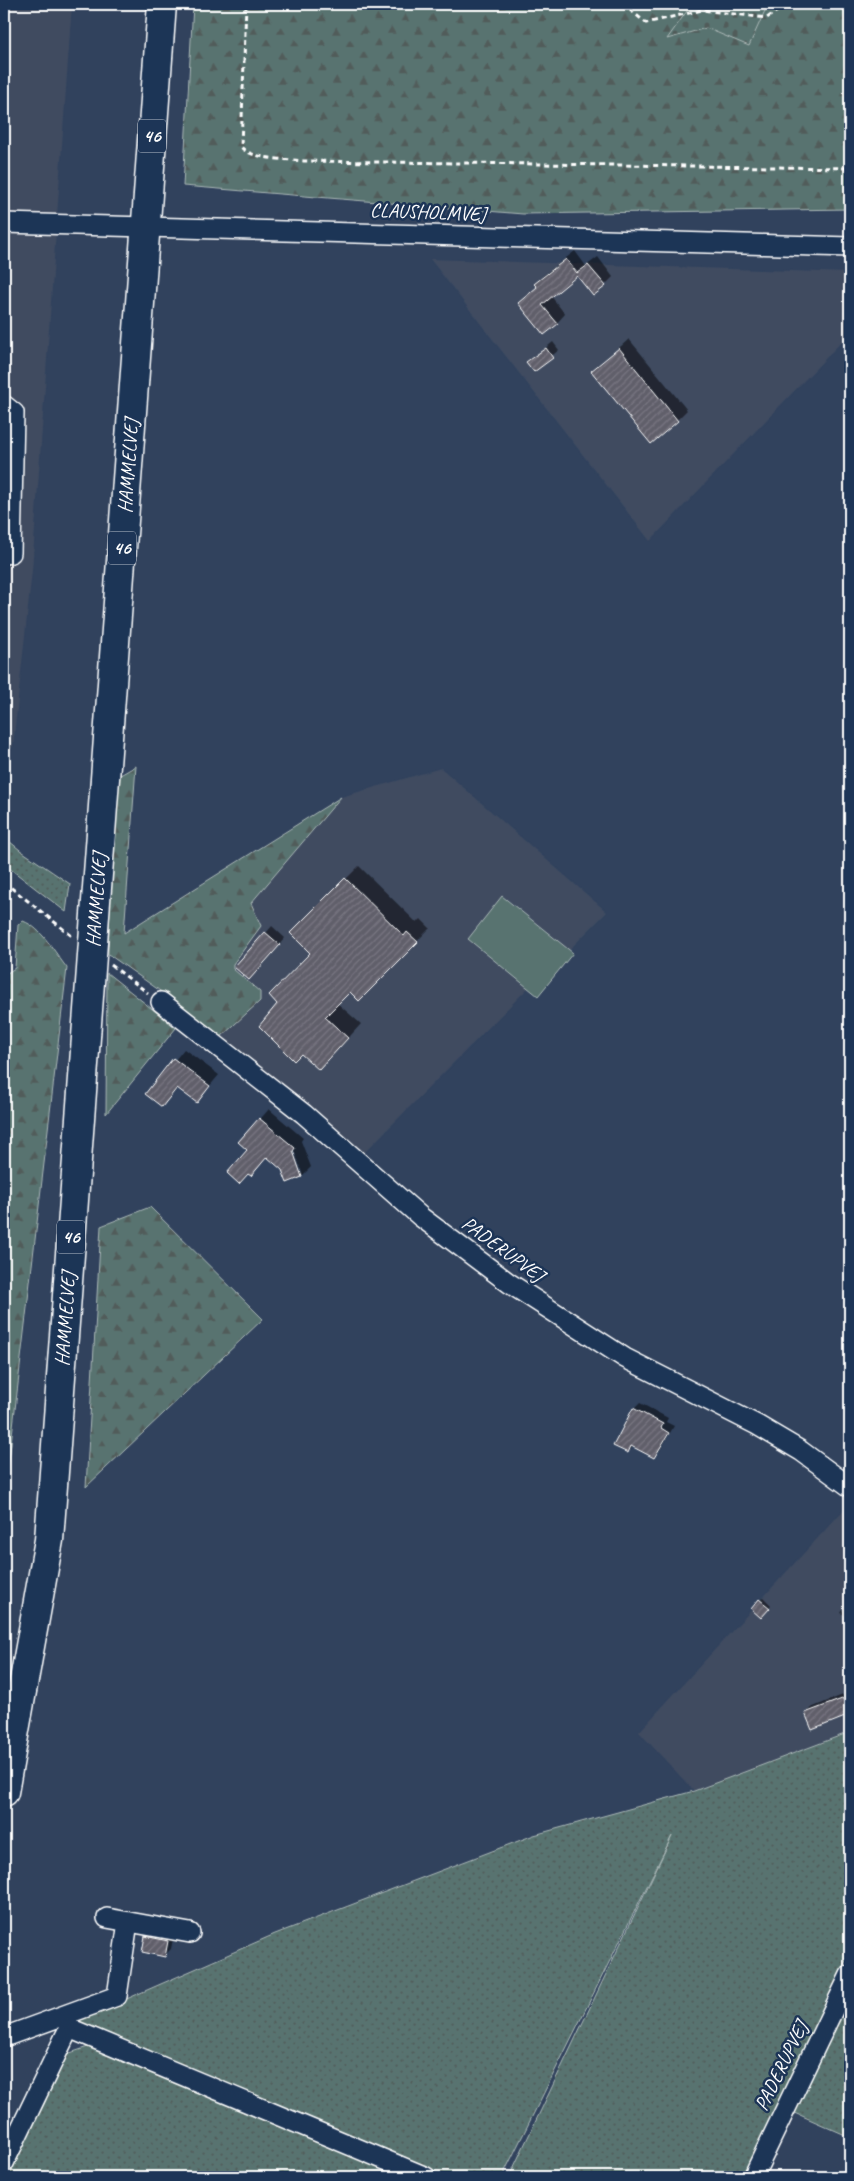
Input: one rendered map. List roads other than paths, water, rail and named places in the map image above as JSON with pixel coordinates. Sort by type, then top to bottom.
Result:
[{"type":"highway","name":"HAMMELVEJ","points":[[4,1792],[49,1540],[162,4]]},
{"type":"street","name":"CLAUSHOLMVEJ","points":[[4,223],[850,247]]},
{"type":"street","points":[[4,405],[14,413],[11,554],[4,554]]},
{"type":"street","name":"PADERUPVEJ","points":[[161,1002],[304,1114],[421,1216],[509,1283],[625,1358],[757,1425],[801,1451],[850,1487]]},
{"type":"street","points":[[107,1918],[190,1933]]},
{"type":"street","points":[[4,2037],[67,2021],[117,1996],[128,1922]]},
{"type":"street","name":"PADERUPVEJ","points":[[753,2177],[850,1975]]},
{"type":"street","points":[[4,2163],[67,2021]]},
{"type":"street","points":[[67,2021],[426,2177]]}]
